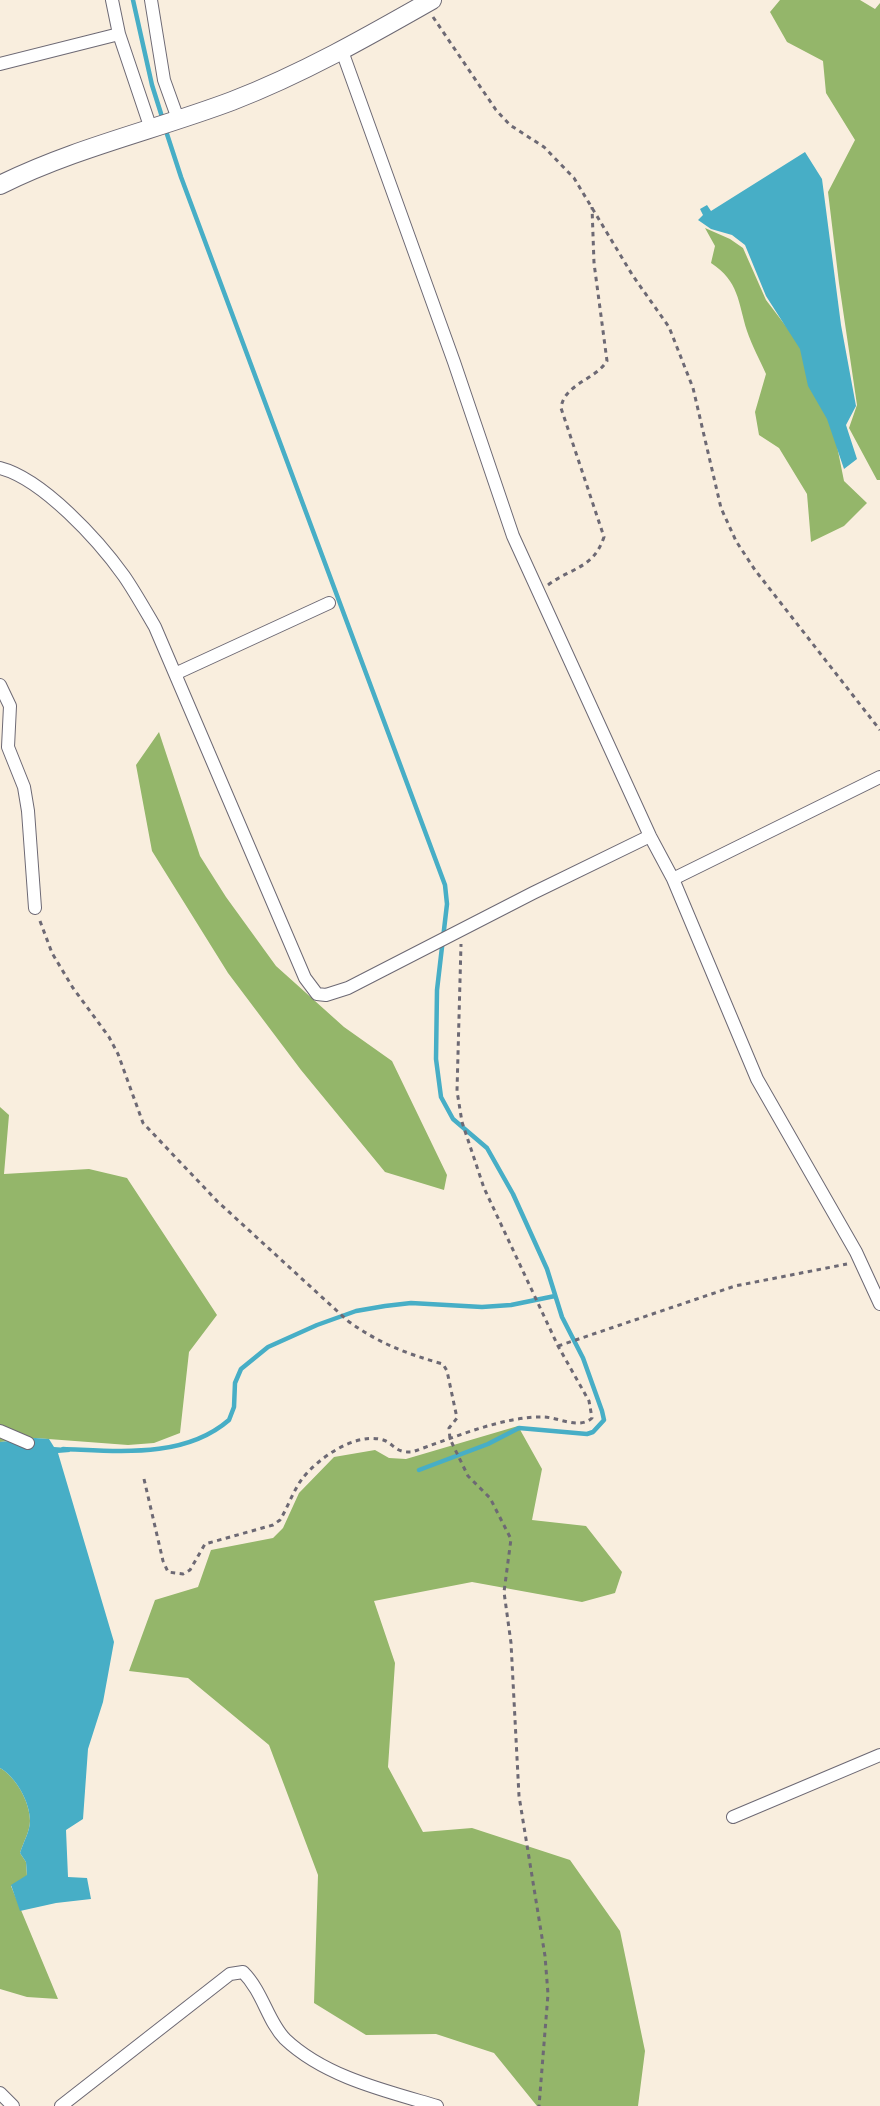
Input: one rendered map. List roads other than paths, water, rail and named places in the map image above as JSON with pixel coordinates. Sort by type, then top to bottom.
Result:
[{"type":"street","points":[[112,0],[119,34],[151,129]]},
{"type":"street","points":[[151,0],[164,80],[178,119]]},
{"type":"street","points":[[0,185],[42,166],[248,94],[342,51],[429,2]]},
{"type":"street","points":[[0,64],[119,34]]},
{"type":"street","points":[[342,51],[454,362],[513,536],[650,836],[673,879],[757,1079],[861,1262],[880,1304]]},
{"type":"street","points":[[0,468],[22,478],[40,491],[112,560],[155,627],[177,673],[305,978],[317,994],[326,995],[348,988],[650,836]]},
{"type":"street","points":[[177,673],[328,603]]},
{"type":"street","points":[[0,685],[10,706],[8,747],[24,787],[28,811],[35,908]]},
{"type":"street","points":[[673,879],[880,777]]},
{"type":"street","points":[[0,1431],[28,1443]]},
{"type":"street","points":[[733,1817],[880,1755]]},
{"type":"street","points":[[61,2106],[230,1974],[243,1972],[254,1983],[284,2037],[310,2057],[340,2074],[437,2106]]},
{"type":"street","points":[[0,2093],[13,2106]]},
{"type":"water","points":[[805,152],[822,179],[841,325],[856,406],[846,425],[857,459],[844,469],[827,419],[808,386],[800,349],[766,296],[745,245],[732,235],[711,229],[698,220],[703,215],[700,209],[707,205],[711,211]]},
{"type":"water","points":[[35,1438],[49,1439],[54,1447],[68,1448],[70,1452],[58,1453],[114,1642],[103,1702],[88,1749],[83,1819],[66,1830],[68,1877],[87,1878],[91,1899],[56,1903],[20,1911],[11,1885],[27,1875],[26,1862],[20,1853],[29,1829],[28,1806],[17,1784],[0,1768],[0,1442]]},
{"type":"waterway","points":[[133,0],[152,85],[163,120]]},
{"type":"waterway","points":[[165,128],[181,177],[445,885],[447,904],[437,990],[436,1059],[441,1097],[453,1119],[487,1148],[513,1194],[547,1269],[562,1317],[583,1358],[604,1420],[593,1432],[587,1434],[519,1428],[488,1444],[419,1470]]},
{"type":"waterway","points":[[63,1449],[150,1450],[171,1447],[211,1433],[229,1420],[234,1407],[235,1383],[241,1369],[268,1347],[317,1325],[356,1311],[411,1303],[482,1307],[511,1305],[555,1296]]}]
